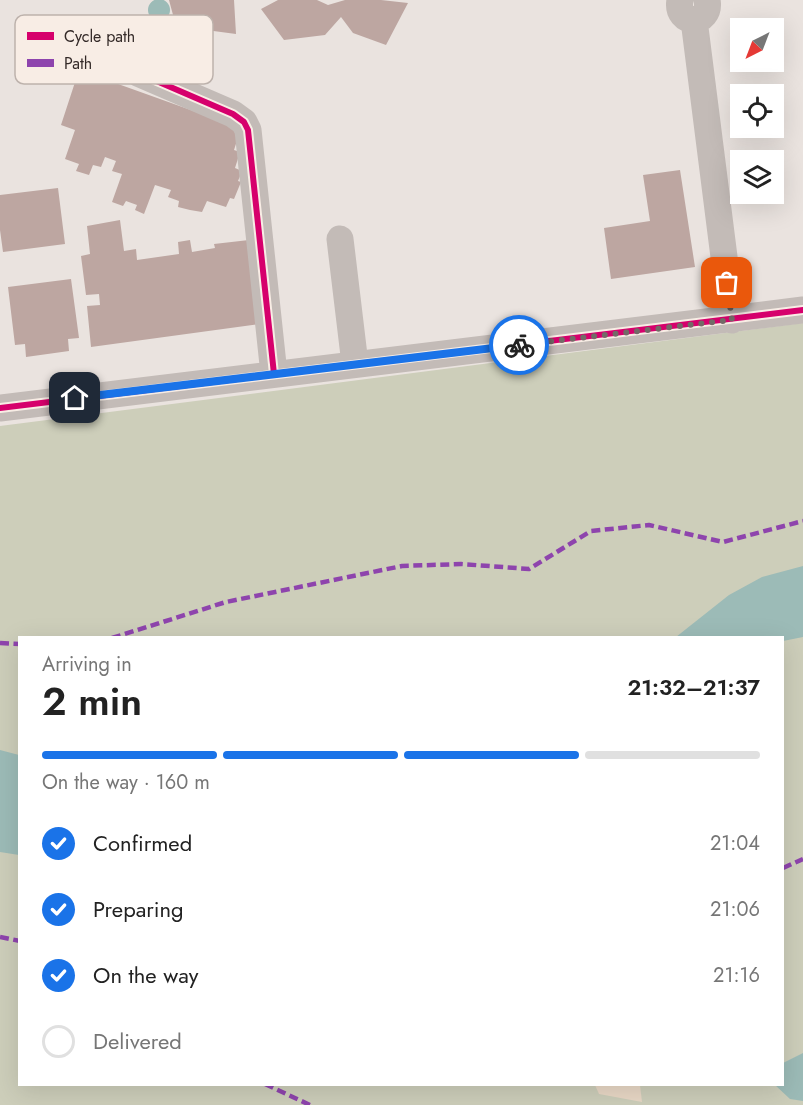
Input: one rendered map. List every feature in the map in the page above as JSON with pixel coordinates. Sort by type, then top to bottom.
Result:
[{"type":"street","points":[[693,7],[732,320]]},
{"type":"street","points":[[163,84],[233,114],[244,122],[248,130],[274,374]]},
{"type":"street","points":[[340,239],[355,364]]},
{"type":"street","points":[[0,408],[803,310]]},
{"type":"green space","points":[[803,323],[803,1105],[0,1105],[0,426]]},
{"type":"sand","points":[[595,1086],[640,1086],[642,1102],[599,1094]]},
{"type":"water","points":[[155,0],[163,0],[169,6],[168,15],[149,14],[149,6]]},
{"type":"water","points":[[803,566],[803,637],[784,641],[784,636],[677,636],[729,595],[762,577]]},
{"type":"water","points":[[0,750],[18,755],[18,855],[0,852]]},
{"type":"water","points":[[803,1053],[803,1101],[790,1099],[776,1086],[784,1086],[784,1062]]},
{"type":"building","points":[[169,0],[234,0],[236,34],[213,31],[213,15],[173,15]]},
{"type":"building","points":[[278,0],[317,0],[328,5],[345,0],[408,3],[386,45],[353,33],[341,17],[325,35],[284,40],[261,9]]},
{"type":"building","points":[[74,84],[118,84],[241,128],[234,150],[240,152],[235,168],[242,171],[238,181],[241,182],[234,199],[230,198],[226,207],[207,201],[202,212],[178,207],[179,201],[168,197],[171,190],[155,185],[144,214],[135,210],[137,205],[126,201],[123,206],[112,202],[122,174],[112,171],[116,161],[105,157],[101,167],[93,165],[89,175],[76,171],[79,164],[65,159],[75,130],[61,125]]},
{"type":"building","points":[[680,170],[695,267],[611,279],[604,228],[650,221],[643,175]]},
{"type":"building","points":[[58,188],[65,244],[3,252],[0,230],[0,195]]},
{"type":"building","points":[[120,220],[124,251],[136,249],[137,260],[179,254],[178,242],[190,240],[192,252],[215,248],[214,244],[249,240],[260,324],[91,347],[87,306],[100,305],[99,294],[86,295],[81,256],[90,254],[87,226]]},
{"type":"building","points":[[71,279],[79,338],[68,339],[69,351],[26,357],[25,344],[15,345],[8,287]]},
{"type":"marked path","points":[[118,636],[226,602],[402,566],[461,564],[529,569],[591,531],[649,525],[723,542],[803,521]]},
{"type":"marked path","points":[[0,643],[18,644]]},
{"type":"marked path","points":[[784,868],[803,859]]},
{"type":"marked path","points":[[0,937],[18,941]]},
{"type":"marked path","points":[[269,1086],[310,1105]]},
{"type":"cycle path","points":[[163,84],[233,114],[244,122],[248,130],[274,374]]},
{"type":"cycle path","points":[[0,408],[803,310]]},
{"type":"way so far","points":[[519,345],[732,320],[727,283]]},
{"type":"route","points":[[75,398],[519,345]]}]
